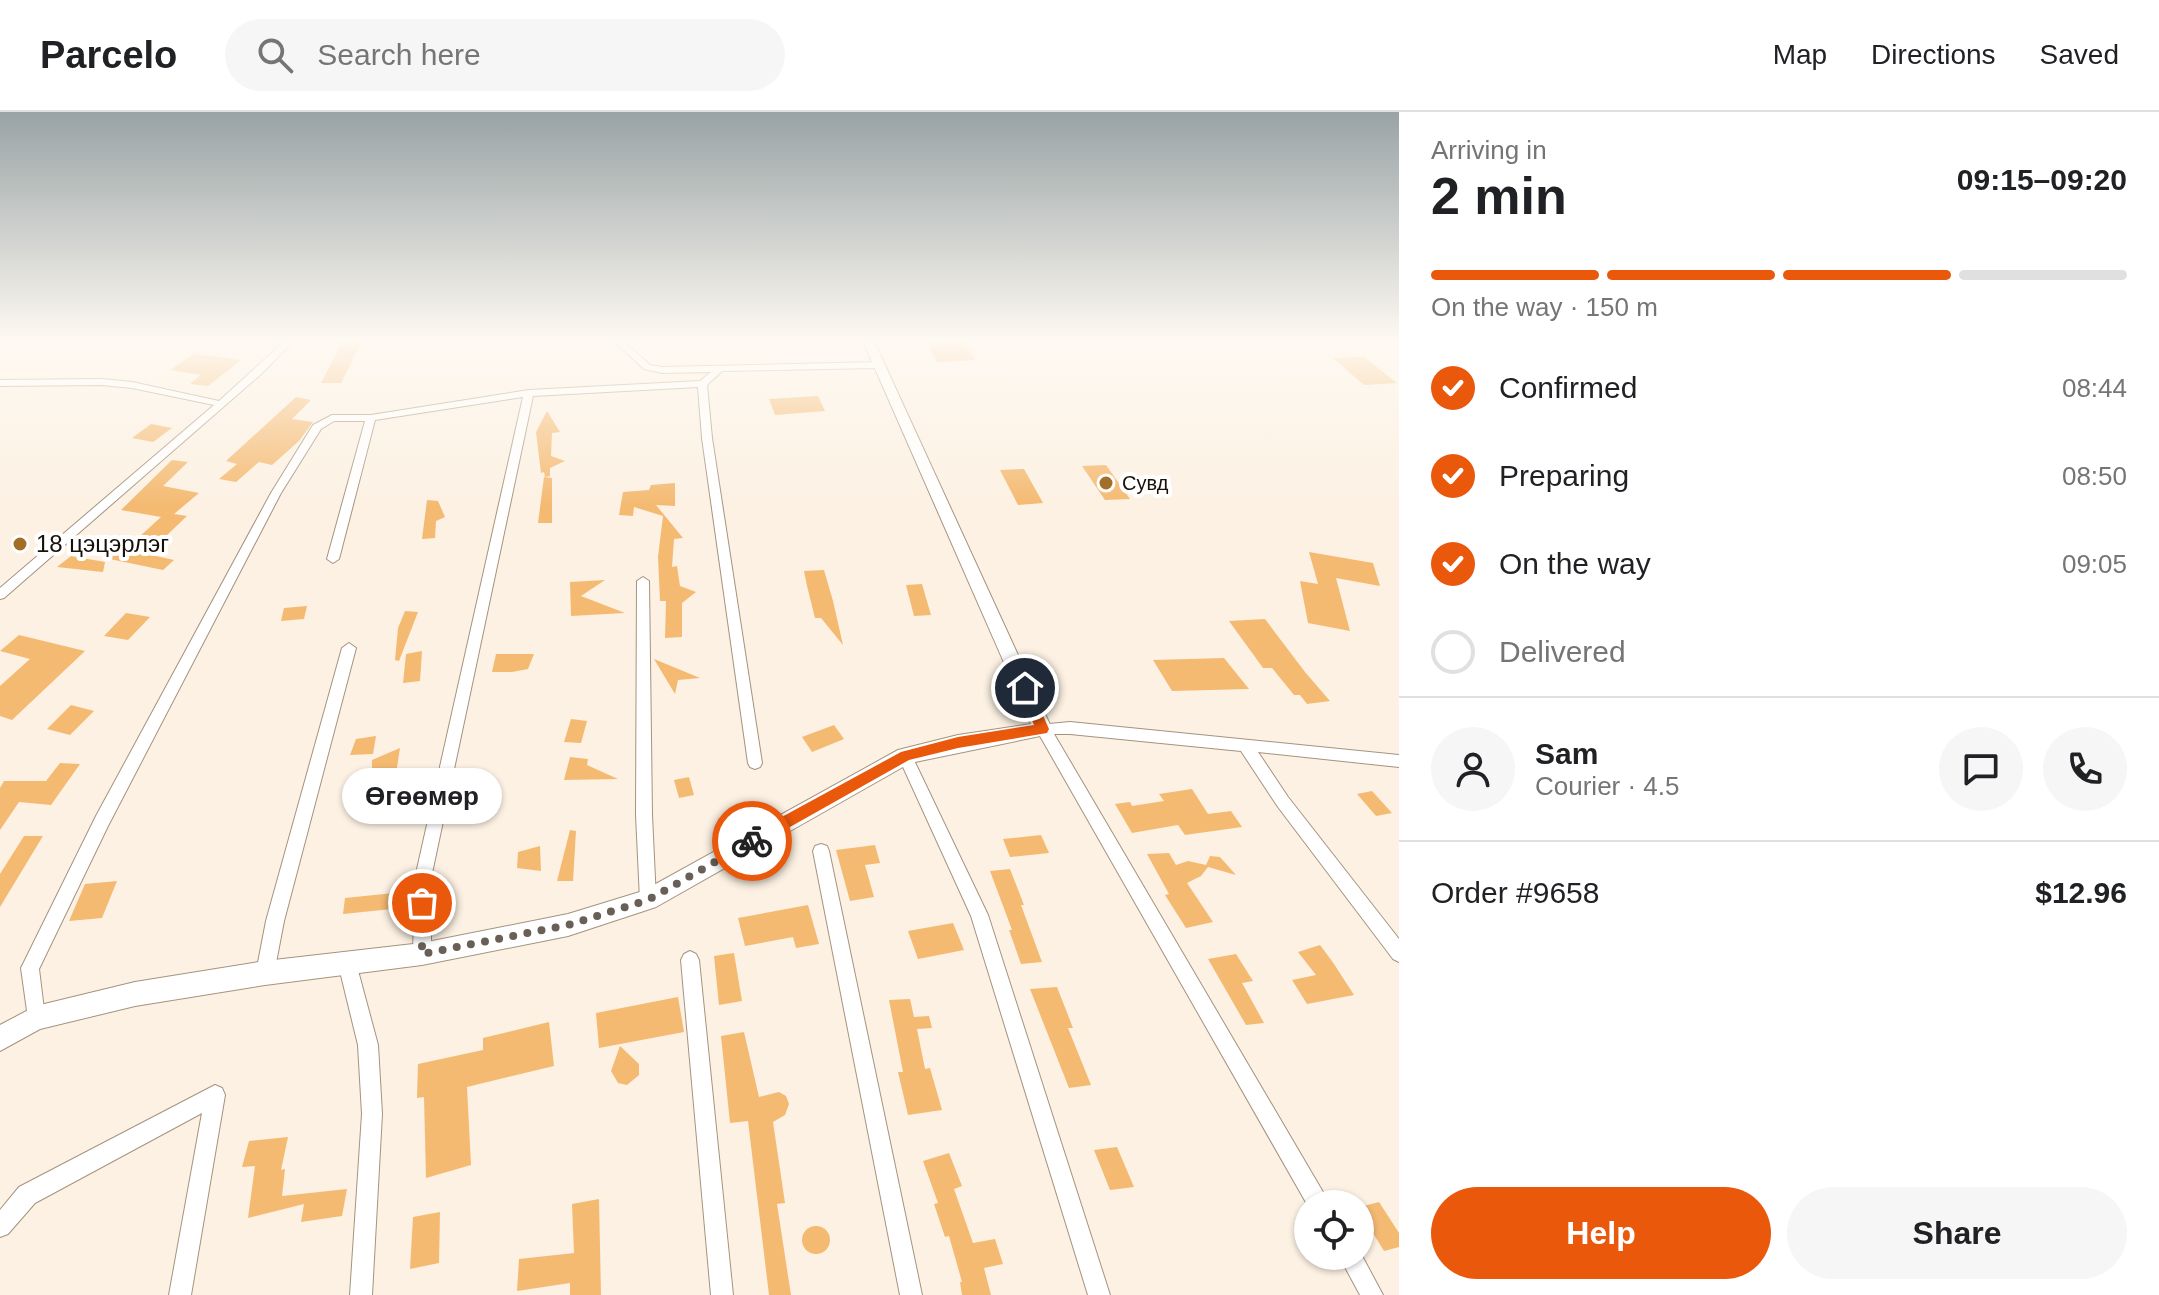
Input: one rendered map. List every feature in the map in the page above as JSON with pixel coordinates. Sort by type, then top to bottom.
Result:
[{"type":"main road","points":[[0,1039],[36,1018],[135,994],[265,973],[422,954],[568,925],[648,900],[905,756],[958,743],[1043,729],[892,394]]},
{"type":"street","points":[[170,394],[221,404]]},
{"type":"street","points":[[0,595],[232,394]]},
{"type":"street","points":[[36,1018],[30,968],[102,821],[276,493],[323,422],[332,418],[371,418],[521,394]]},
{"type":"street","points":[[422,954],[423,878],[529,394]]},
{"type":"street","points":[[703,394],[755,763]]},
{"type":"street","points":[[333,559],[371,418]]},
{"type":"street","points":[[643,581],[644,815],[648,900]]},
{"type":"street","points":[[265,973],[275,921],[349,648]]},
{"type":"street","points":[[1311,1190],[1043,729],[1070,728],[1399,761]]},
{"type":"street","points":[[1245,745],[1283,802],[1399,953]]},
{"type":"street","points":[[905,756],[979,915],[1099,1295]]},
{"type":"street","points":[[821,851],[911,1295]]},
{"type":"street","points":[[690,960],[722,1295]]},
{"type":"street","points":[[347,963],[368,1045],[372,1114],[361,1295]]},
{"type":"street","points":[[0,1226],[27,1195],[215,1095],[180,1295]]},
{"type":"street","points":[[1358,1270],[1372,1295]]},
{"type":"building","points":[[818,396],[825,411],[775,415],[769,399]]},
{"type":"building","points":[[296,397],[311,400],[292,419],[313,422],[299,441],[272,465],[259,462],[236,482],[219,479],[237,464],[226,461]]},
{"type":"building","points":[[547,411],[560,432],[552,433],[551,456],[565,461],[550,468],[550,476],[545,477],[544,472],[541,473],[536,432]]},
{"type":"building","points":[[151,424],[172,428],[153,442],[132,438]]},
{"type":"building","points":[[172,460],[188,462],[163,486],[199,493],[174,514],[187,516],[147,554],[174,560],[163,570],[105,558],[117,547],[126,549],[161,517],[121,510]]},
{"type":"building","name":"Сувд","points":[[1106,465],[1130,499],[1105,500],[1082,466]]},
{"type":"building","points":[[1024,469],[1043,503],[1018,505],[1000,470]]},
{"type":"building","points":[[544,477],[552,478],[552,523],[538,523]]},
{"type":"building","points":[[675,483],[675,506],[656,505],[683,538],[674,539],[672,567],[677,566],[680,586],[696,592],[682,603],[682,637],[665,638],[666,601],[660,601],[658,557],[663,516],[634,507],[633,516],[619,515],[623,492],[649,490],[651,485]]},
{"type":"building","points":[[427,500],[438,501],[445,517],[436,521],[435,538],[422,539]]},
{"type":"building","points":[[1309,552],[1373,563],[1380,586],[1336,578],[1350,631],[1308,623],[1300,581],[1318,584]]},
{"type":"building","points":[[71,556],[105,562],[103,572],[57,567]]},
{"type":"building","points":[[824,570],[843,645],[821,618],[815,618],[804,571]]},
{"type":"building","points":[[605,580],[581,596],[625,613],[571,616],[570,582]]},
{"type":"building","points":[[922,584],[931,615],[914,616],[906,585]]},
{"type":"building","points":[[307,606],[304,619],[281,621],[284,608]]},
{"type":"building","points":[[405,611],[418,612],[399,661],[395,660],[398,628]]},
{"type":"building","points":[[126,613],[150,617],[128,640],[104,636]]},
{"type":"building","points":[[1265,619],[1330,701],[1307,704],[1300,695],[1294,695],[1272,668],[1263,668],[1229,621]]},
{"type":"building","points":[[19,635],[85,651],[12,720],[0,716],[0,686],[30,659],[0,651]]},
{"type":"building","points":[[422,651],[420,681],[403,683],[406,654]]},
{"type":"building","points":[[496,654],[534,654],[528,669],[492,672]]},
{"type":"building","points":[[1224,658],[1249,689],[1172,691],[1153,660]]},
{"type":"building","points":[[654,659],[700,678],[678,680],[675,694]]},
{"type":"building","points":[[71,705],[94,711],[70,735],[47,729]]},
{"type":"building","points":[[571,719],[587,721],[581,743],[564,742]]},
{"type":"building","points":[[834,725],[844,739],[812,752],[802,737]]},
{"type":"building","points":[[376,736],[373,754],[350,755],[356,739]]},
{"type":"building","points":[[400,748],[396,774],[372,776],[372,760]]},
{"type":"building","points":[[570,757],[588,759],[587,765],[618,779],[564,780]]},
{"type":"building","points":[[60,763],[80,764],[51,805],[19,802],[0,830],[0,788],[4,781],[46,781]]},
{"type":"building","points":[[689,777],[694,795],[679,798],[674,780]]},
{"type":"building","points":[[1192,789],[1208,814],[1231,811],[1242,827],[1185,835],[1178,825],[1132,833],[1115,804],[1130,802],[1132,806],[1164,801],[1159,794]]},
{"type":"building","points":[[1372,791],[1392,813],[1376,816],[1357,794]]},
{"type":"building","points":[[405,795],[397,824],[373,823],[381,796]]},
{"type":"building","points":[[570,830],[576,831],[573,881],[557,881]]},
{"type":"building","points":[[1041,835],[1049,853],[1010,857],[1003,839]]},
{"type":"building","points":[[24,836],[43,836],[0,907],[0,874]]},
{"type":"building","points":[[875,845],[880,863],[865,865],[874,897],[850,901],[836,850]]},
{"type":"building","points":[[540,846],[541,871],[517,868],[518,852]]},
{"type":"building","points":[[1169,853],[1176,865],[1188,861],[1206,865],[1210,856],[1220,857],[1236,875],[1208,867],[1201,876],[1187,883],[1213,922],[1186,928],[1165,895],[1169,894],[1147,854]]},
{"type":"building","points":[[1010,869],[1042,962],[1021,964],[1009,930],[1012,930],[990,871]]},
{"type":"building","points":[[117,881],[102,918],[69,921],[85,884]]},
{"type":"building","points":[[394,893],[392,909],[343,914],[345,898]]},
{"type":"building","points":[[808,905],[819,944],[796,948],[793,937],[745,946],[738,918]]},
{"type":"building","points":[[953,923],[964,950],[918,959],[908,931]]},
{"type":"building","points":[[1320,945],[1354,995],[1307,1004],[1292,980],[1316,975],[1298,952]]},
{"type":"building","points":[[734,953],[742,1001],[719,1005],[714,956]]},
{"type":"building","points":[[1236,954],[1253,981],[1242,983],[1264,1023],[1246,1025],[1208,959]]},
{"type":"building","points":[[1057,987],[1073,1028],[1068,1028],[1091,1085],[1069,1088],[1030,989]]},
{"type":"building","points":[[678,997],[684,1032],[599,1048],[596,1013]]},
{"type":"building","points":[[910,999],[914,1017],[929,1016],[932,1028],[917,1029],[925,1069],[930,1068],[942,1110],[908,1115],[898,1072],[903,1072],[889,1000]]},
{"type":"building","points":[[549,1022],[554,1066],[467,1087],[471,1165],[426,1178],[424,1097],[417,1098],[418,1064],[483,1050],[483,1038]]},
{"type":"building","points":[[744,1032],[759,1097],[779,1092],[786,1096],[789,1104],[785,1115],[773,1122],[785,1203],[777,1204],[791,1295],[769,1295],[748,1121],[730,1123],[721,1036]]},
{"type":"building","points":[[620,1046],[639,1064],[639,1075],[627,1085],[618,1083],[611,1071]]},
{"type":"building","points":[[288,1137],[281,1170],[285,1169],[282,1196],[347,1189],[342,1216],[301,1222],[304,1204],[248,1218],[255,1166],[242,1167],[249,1141]]},
{"type":"building","points":[[1117,1147],[1134,1187],[1110,1190],[1094,1150]]},
{"type":"building","points":[[949,1153],[962,1186],[954,1189],[973,1243],[995,1239],[1003,1264],[984,1268],[991,1295],[962,1295],[962,1282],[949,1236],[945,1237],[934,1204],[938,1203],[923,1161]]},
{"type":"building","points":[[599,1199],[601,1295],[570,1295],[570,1283],[517,1291],[519,1259],[574,1253],[572,1204]]},
{"type":"building","points":[[1379,1202],[1399,1233],[1399,1247],[1384,1251],[1374,1235],[1374,1203]]},
{"type":"building","points":[[440,1212],[439,1263],[410,1269],[413,1217]]},
{"type":"building","points":[[816,1226],[826,1230],[830,1240],[826,1250],[816,1254],[806,1250],[802,1240],[806,1230]]},
{"type":"way so far","points":[[422,903],[422,954],[568,925],[648,900],[752,841]]},
{"type":"place","name":"Сувд","points":[[1106,483]]},
{"type":"place","name":"18 цэцэрлэг","points":[[20,544]]},
{"type":"place","name":"Өгөөмөр","points":[[422,903]]},
{"type":"route","points":[[752,841],[905,756],[958,743],[1043,729],[1025,688]]}]
